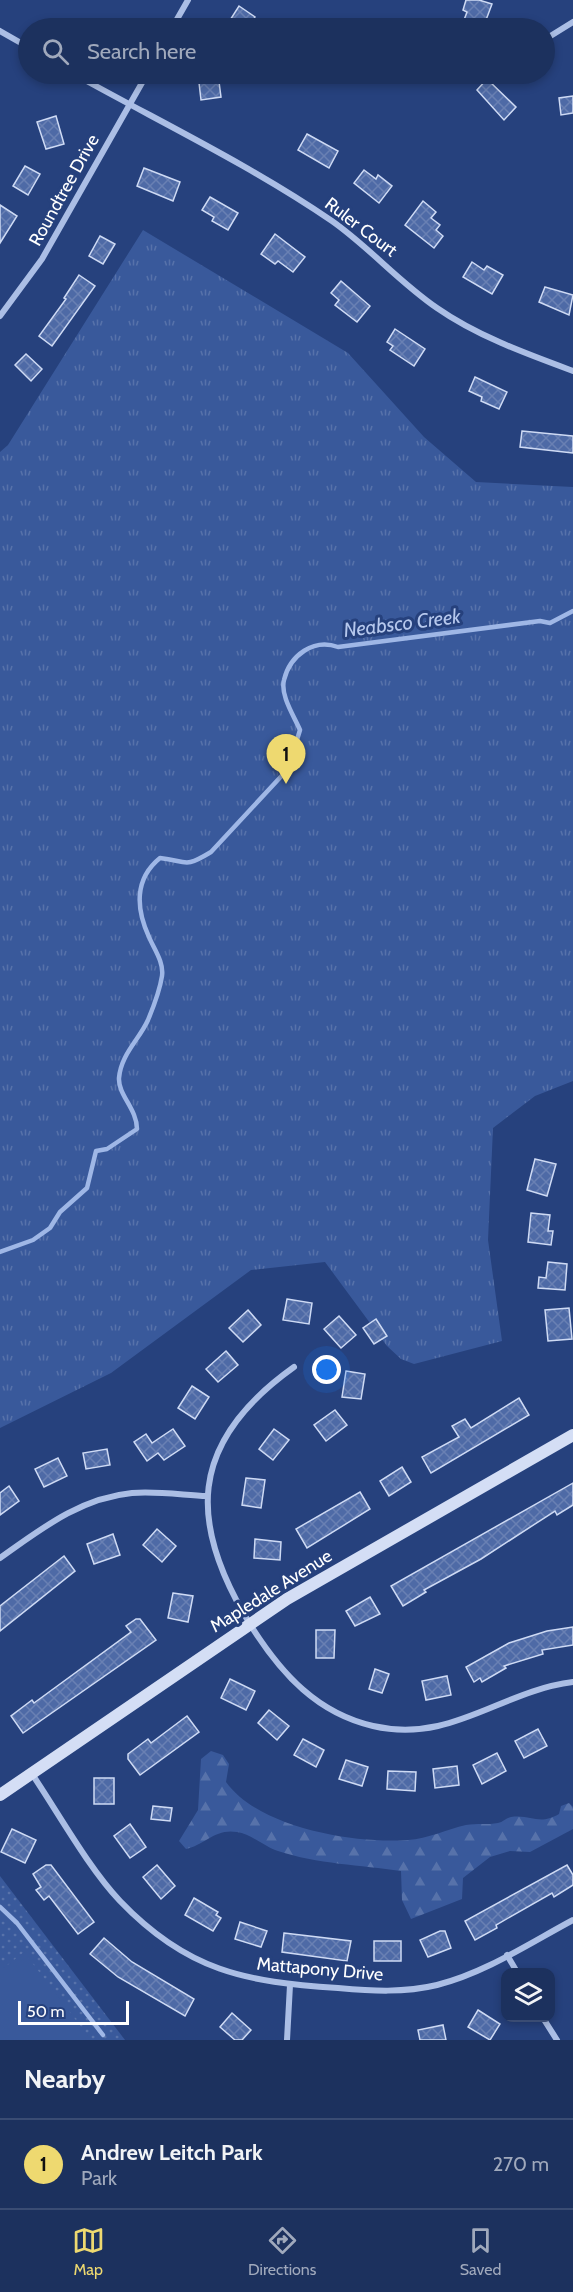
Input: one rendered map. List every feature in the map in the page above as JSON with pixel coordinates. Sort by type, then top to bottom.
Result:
[{"type":"street","points":[[178,18],[188,0]]},
{"type":"street","points":[[555,33],[573,22]]},
{"type":"street","points":[[0,31],[18,41]]},
{"type":"street","name":"Ruler Court","points":[[92,84],[272,184],[332,221],[368,248],[418,293],[463,324],[573,371]]},
{"type":"street","name":"Roundtree Drive","points":[[0,316],[42,259],[141,84]]},
{"type":"street","points":[[294,1367],[272,1383],[236,1421],[214,1462],[207,1496],[210,1541],[219,1567],[230,1592],[280,1668],[309,1696],[333,1712],[375,1726],[410,1729],[452,1724],[543,1688],[573,1682]]},
{"type":"street","name":"Mapledale Avenue","points":[[0,1795],[249,1623],[573,1435]]},
{"type":"street","points":[[0,1558],[60,1516],[96,1500],[134,1493],[207,1496]]},
{"type":"street","name":"Mattapony Drive","points":[[32,1773],[107,1885],[151,1929],[203,1962],[230,1973],[290,1985],[384,1991],[411,1990],[464,1976],[573,1920]]},
{"type":"street","points":[[507,1955],[515,1968]]},
{"type":"street","points":[[286,2040],[290,1985]]},
{"type":"street","points":[[546,2022],[557,2040]]},
{"type":"green space","points":[[143,230],[348,353],[424,437],[476,482],[573,487],[573,1081],[535,1096],[493,1128],[488,1240],[502,1341],[414,1364],[401,1359],[387,1346],[325,1262],[251,1270],[111,1373],[0,1428],[0,452],[8,445]]},
{"type":"green space","points":[[211,1751],[223,1755],[229,1764],[226,1782],[241,1798],[284,1822],[336,1836],[386,1841],[415,1839],[466,1825],[498,1823],[511,1817],[546,1819],[559,1814],[561,1806],[569,1803],[573,1807],[573,1829],[530,1852],[510,1851],[490,1857],[463,1878],[462,1899],[411,1919],[402,1900],[401,1871],[293,1855],[273,1849],[247,1835],[230,1831],[186,1849],[179,1841],[198,1810],[201,1759]]},
{"type":"green space","points":[[0,1876],[125,2040],[0,2040]]},
{"type":"green space","points":[[24,1952],[91,2040],[0,2040],[0,1971]]},
{"type":"building","points":[[466,0],[479,0],[492,4],[487,18],[465,18],[467,12],[463,10]]},
{"type":"building","points":[[239,6],[255,17],[254,18],[231,18]]},
{"type":"building","points":[[199,84],[219,84],[221,97],[201,100]]},
{"type":"building","points":[[482,84],[492,84],[516,107],[504,120],[477,90]]},
{"type":"building","points":[[573,96],[573,113],[561,115],[559,98]]},
{"type":"building","points":[[56,116],[64,144],[46,149],[37,122]]},
{"type":"building","points":[[307,134],[338,151],[329,168],[298,150]]},
{"type":"building","points":[[25,166],[40,174],[28,195],[13,186]]},
{"type":"building","points":[[144,168],[180,182],[173,201],[137,186]]},
{"type":"building","points":[[364,170],[376,179],[378,175],[392,186],[379,203],[354,183]]},
{"type":"building","points":[[210,197],[238,213],[228,230],[212,221],[214,217],[202,210]]},
{"type":"building","points":[[423,201],[436,212],[431,218],[440,225],[436,230],[443,236],[434,248],[405,225]]},
{"type":"building","points":[[0,205],[17,216],[0,243]]},
{"type":"building","points":[[275,234],[305,257],[293,272],[278,261],[275,264],[261,254]]},
{"type":"building","points":[[100,236],[115,244],[103,264],[89,256]]},
{"type":"building","points":[[472,262],[484,270],[487,266],[503,275],[492,294],[463,277]]},
{"type":"building","points":[[79,275],[95,286],[52,346],[39,336],[66,299],[64,298]]},
{"type":"building","points":[[341,281],[370,306],[357,322],[335,305],[339,300],[331,293]]},
{"type":"building","points":[[545,287],[573,295],[569,315],[539,302]]},
{"type":"building","points":[[395,329],[425,349],[414,366],[390,350],[393,346],[387,342]]},
{"type":"building","points":[[26,354],[42,369],[31,381],[15,365]]},
{"type":"building","points":[[475,377],[507,392],[499,409],[481,401],[482,397],[469,391]]},
{"type":"building","points":[[522,431],[573,436],[573,453],[520,447]]},
{"type":"building","points":[[535,1159],[556,1164],[547,1196],[527,1190]]},
{"type":"building","points":[[531,1213],[550,1215],[548,1231],[553,1231],[551,1245],[528,1242]]},
{"type":"building","points":[[548,1262],[567,1264],[565,1290],[538,1288],[539,1277],[546,1278]]},
{"type":"building","points":[[287,1299],[312,1303],[309,1324],[283,1320]]},
{"type":"building","points":[[569,1308],[572,1339],[548,1341],[545,1310]]},
{"type":"building","points":[[248,1310],[261,1325],[243,1342],[229,1328]]},
{"type":"building","points":[[339,1316],[356,1335],[341,1348],[324,1329]]},
{"type":"building","points":[[376,1319],[387,1336],[374,1344],[363,1328]]},
{"type":"building","points":[[226,1351],[238,1365],[218,1382],[206,1369]]},
{"type":"building","points":[[346,1371],[365,1374],[361,1399],[342,1397]]},
{"type":"building","points":[[192,1386],[209,1397],[195,1419],[178,1408]]},
{"type":"building","points":[[519,1398],[529,1415],[431,1473],[422,1457],[459,1437],[452,1426],[465,1419],[471,1428]]},
{"type":"building","points":[[335,1410],[347,1425],[326,1441],[314,1425]]},
{"type":"building","points":[[173,1429],[185,1446],[164,1460],[158,1453],[147,1461],[134,1442],[146,1434],[152,1443]]},
{"type":"building","points":[[274,1429],[289,1440],[273,1460],[259,1449]]},
{"type":"building","points":[[107,1449],[110,1465],[86,1469],[83,1453]]},
{"type":"building","points":[[58,1458],[67,1476],[44,1487],[35,1469]]},
{"type":"building","points":[[402,1467],[411,1482],[389,1496],[380,1481]]},
{"type":"building","points":[[246,1478],[265,1480],[261,1508],[242,1505]]},
{"type":"building","points":[[573,1483],[573,1505],[557,1515],[555,1511],[481,1559],[424,1590],[426,1592],[403,1606],[391,1586]]},
{"type":"building","points":[[9,1486],[19,1501],[0,1515],[0,1493]]},
{"type":"building","points":[[360,1492],[370,1509],[307,1548],[296,1529]]},
{"type":"building","points":[[157,1529],[176,1546],[162,1562],[143,1545]]},
{"type":"building","points":[[113,1534],[120,1555],[94,1564],[87,1544]]},
{"type":"building","points":[[255,1539],[281,1542],[280,1560],[254,1558]]},
{"type":"building","points":[[64,1556],[75,1571],[0,1631],[0,1606]]},
{"type":"building","points":[[173,1593],[193,1596],[188,1622],[168,1618]]},
{"type":"building","points":[[370,1597],[380,1614],[355,1626],[346,1611]]},
{"type":"building","points":[[140,1619],[156,1640],[23,1733],[11,1716],[32,1700],[34,1703],[131,1632],[126,1626]]},
{"type":"building","points":[[573,1627],[573,1645],[542,1650],[543,1654],[504,1666],[506,1668],[482,1682],[480,1678],[474,1682],[466,1667],[509,1643],[547,1631]]},
{"type":"building","points":[[316,1630],[335,1630],[334,1658],[316,1658]]},
{"type":"building","points":[[375,1669],[389,1674],[382,1693],[369,1689]]},
{"type":"building","points":[[447,1676],[451,1695],[426,1700],[422,1681]]},
{"type":"building","points":[[230,1679],[255,1691],[246,1710],[221,1698]]},
{"type":"building","points":[[269,1710],[289,1726],[277,1740],[258,1723]]},
{"type":"building","points":[[187,1716],[199,1732],[140,1775],[128,1759],[128,1754],[148,1739],[151,1743]]},
{"type":"building","points":[[538,1729],[547,1746],[524,1758],[515,1741]]},
{"type":"building","points":[[303,1739],[324,1750],[316,1767],[294,1755]]},
{"type":"building","points":[[497,1753],[506,1771],[482,1784],[473,1765]]},
{"type":"building","points":[[346,1760],[368,1767],[362,1786],[339,1779]]},
{"type":"building","points":[[457,1766],[459,1785],[435,1788],[433,1769]]},
{"type":"building","points":[[388,1771],[416,1772],[415,1791],[387,1789]]},
{"type":"building","points":[[94,1778],[114,1778],[114,1804],[94,1804]]},
{"type":"building","points":[[153,1806],[172,1808],[170,1821],[151,1819]]},
{"type":"building","points":[[130,1824],[146,1847],[130,1858],[114,1836]]},
{"type":"building","points":[[12,1829],[36,1840],[25,1863],[1,1852]]},
{"type":"building","points":[[46,1865],[51,1865],[94,1922],[78,1934],[49,1896],[44,1900],[36,1890],[41,1887],[33,1874]]},
{"type":"building","points":[[157,1865],[175,1886],[161,1899],[143,1877]]},
{"type":"building","points":[[567,1865],[573,1875],[573,1885],[554,1897],[552,1893],[496,1925],[497,1928],[475,1940],[465,1921]]},
{"type":"building","points":[[194,1898],[218,1912],[216,1915],[221,1918],[213,1931],[185,1915]]},
{"type":"building","points":[[240,1922],[267,1931],[261,1947],[235,1939]]},
{"type":"building","points":[[445,1931],[451,1948],[428,1957],[420,1940]]},
{"type":"building","points":[[284,1933],[351,1941],[347,1961],[282,1952]]},
{"type":"building","points":[[104,1938],[132,1962],[194,1999],[185,2016],[118,1977],[90,1954]]},
{"type":"building","points":[[374,1941],[401,1941],[401,1961],[374,1961]]},
{"type":"building","points":[[478,2010],[500,2024],[490,2040],[468,2027]]},
{"type":"building","points":[[232,2013],[251,2030],[242,2040],[235,2040],[220,2027]]},
{"type":"building","points":[[443,2025],[446,2040],[420,2040],[418,2030]]},
{"type":"waterway","name":"Neabsco Creek","points":[[0,1252],[33,1240],[50,1228],[60,1212],[87,1188],[96,1151],[107,1149],[137,1129],[134,1115],[119,1084],[120,1069],[150,1015],[162,976],[160,961],[145,926],[140,905],[145,875],[160,858],[190,862],[211,852],[288,769],[300,730],[291,712],[283,686],[287,671],[297,656],[320,645],[338,647],[540,621],[550,623],[573,611]]},
{"type":"waterway","points":[[0,1907],[17,1923],[103,2035]]},
{"type":"place","name":"Andrew Leitch Park","points":[[286,784]]}]
